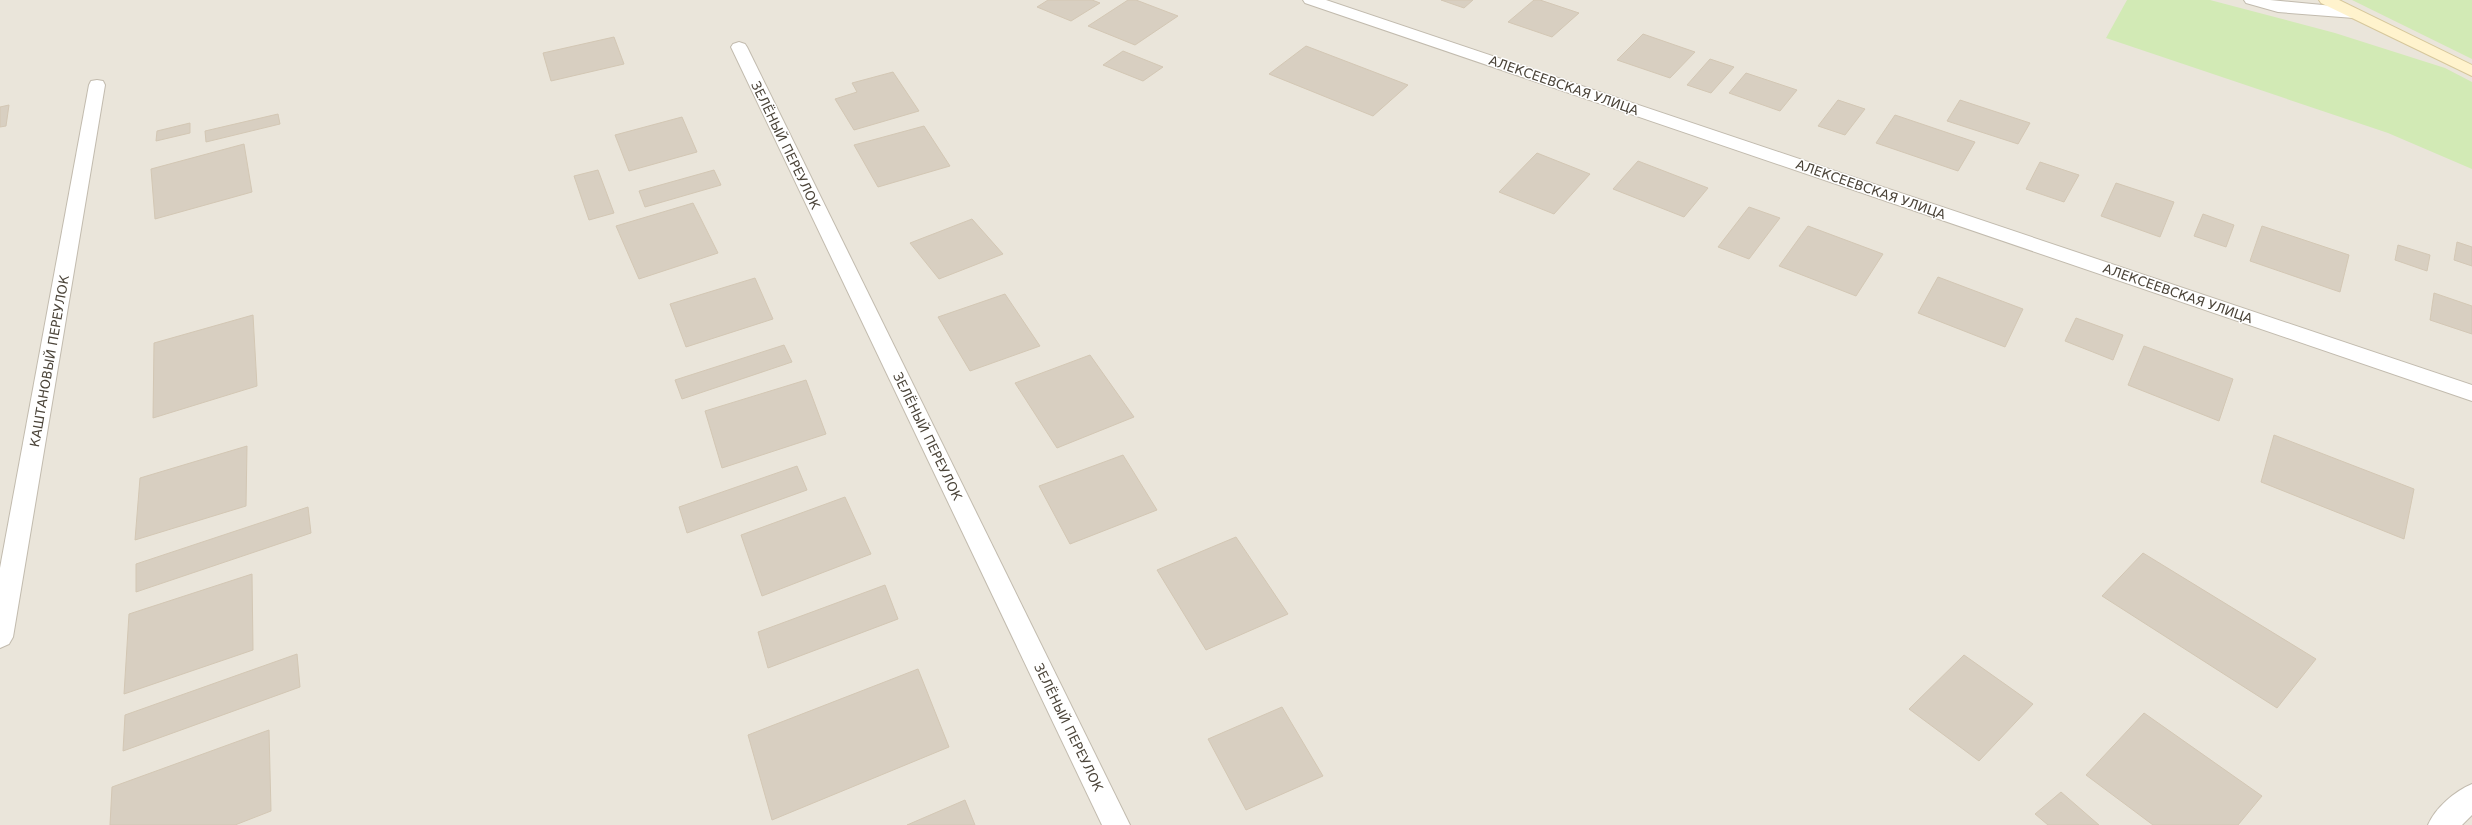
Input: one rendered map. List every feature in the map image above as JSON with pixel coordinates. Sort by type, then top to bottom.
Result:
[{"type":"street","name":"АЛЕКСЕЕВСКАЯ УЛИЦА","points":[[1311,0],[2472,393]]},
{"type":"street","points":[[2252,0],[2278,7],[2354,14]]},
{"type":"street","points":[[2327,0],[2472,70]]},
{"type":"street","name":"ЗЕЛЁНЫЙ ПЕРЕУЛОК","points":[[739,47],[1116,825]]},
{"type":"street","name":"КАШТАНОВЫЙ ПЕРЕУЛОК","points":[[0,637],[97,85]]},
{"type":"street","points":[[2442,825],[2472,796]]},
{"type":"shaded area","points":[[0,0],[2377,0],[2472,47],[2472,825],[0,825]]},
{"type":"green space","points":[[2127,0],[2210,0],[2335,33],[2445,68],[2472,82],[2472,169],[2388,133],[2106,38]]},
{"type":"green space","points":[[2352,0],[2472,0],[2472,59]]},
{"type":"building","points":[[1048,0],[1092,0],[1100,3],[1071,21],[1037,7]]},
{"type":"building","points":[[1128,0],[1136,0],[1178,16],[1135,45],[1088,26]]},
{"type":"building","points":[[1441,0],[1473,0],[1464,8]]},
{"type":"building","points":[[1534,0],[1540,0],[1579,13],[1552,37],[1508,22]]},
{"type":"building","points":[[1643,34],[1695,52],[1670,78],[1617,60]]},
{"type":"building","points":[[614,37],[624,64],[551,81],[543,53]]},
{"type":"building","points":[[1306,46],[1408,85],[1373,116],[1269,74]]},
{"type":"building","points":[[1123,51],[1163,67],[1143,81],[1103,65]]},
{"type":"building","points":[[1710,59],[1734,67],[1711,93],[1687,85]]},
{"type":"building","points":[[893,72],[919,111],[854,130],[835,99],[857,92],[852,83]]},
{"type":"building","points":[[1746,73],[1797,90],[1780,111],[1729,93]]},
{"type":"building","points":[[1838,100],[1865,109],[1845,135],[1818,126]]},
{"type":"building","points":[[1960,100],[2030,123],[2018,144],[1947,121]]},
{"type":"building","points":[[9,105],[6,126],[0,127],[0,107]]},
{"type":"building","points":[[278,114],[280,124],[206,142],[205,131]]},
{"type":"building","points":[[1895,115],[1975,142],[1958,171],[1876,143]]},
{"type":"building","points":[[682,117],[697,152],[629,171],[615,135]]},
{"type":"building","points":[[190,123],[190,133],[156,141],[157,131]]},
{"type":"building","points":[[924,126],[950,166],[878,187],[854,145]]},
{"type":"building","points":[[244,144],[252,192],[155,219],[151,169]]},
{"type":"building","points":[[1537,153],[1590,174],[1554,214],[1499,192]]},
{"type":"building","points":[[1638,161],[1708,188],[1684,217],[1613,189]]},
{"type":"building","points":[[2040,162],[2079,175],[2064,202],[2026,189]]},
{"type":"building","points":[[598,170],[614,213],[589,220],[574,176]]},
{"type":"building","points":[[714,170],[721,185],[645,207],[639,191]]},
{"type":"building","points":[[2116,183],[2174,202],[2160,237],[2101,216]]},
{"type":"building","points":[[693,203],[718,253],[639,279],[616,226]]},
{"type":"building","points":[[1749,207],[1780,218],[1749,259],[1718,247]]},
{"type":"building","points":[[2203,214],[2234,225],[2226,247],[2194,236]]},
{"type":"building","points":[[972,219],[1003,254],[939,279],[910,243]]},
{"type":"building","points":[[1808,226],[1883,254],[1856,296],[1779,266]]},
{"type":"building","points":[[2262,226],[2349,255],[2340,292],[2250,261]]},
{"type":"building","points":[[2457,242],[2472,247],[2472,266],[2454,260]]},
{"type":"building","points":[[2398,245],[2430,255],[2427,271],[2395,260]]},
{"type":"building","points":[[1938,277],[2023,309],[2005,347],[1918,313]]},
{"type":"building","points":[[755,278],[773,319],[686,347],[670,304]]},
{"type":"building","points":[[2434,293],[2472,306],[2472,334],[2430,320]]},
{"type":"building","points":[[1005,294],[1040,346],[970,371],[938,317]]},
{"type":"building","points":[[253,315],[257,386],[153,418],[154,343]]},
{"type":"building","points":[[2076,318],[2123,335],[2113,360],[2065,341]]},
{"type":"building","points":[[784,345],[792,362],[682,399],[675,380]]},
{"type":"building","points":[[2144,346],[2233,379],[2219,421],[2128,385]]},
{"type":"building","points":[[1090,355],[1134,417],[1057,448],[1015,383]]},
{"type":"building","points":[[806,380],[826,434],[722,468],[705,411]]},
{"type":"building","points":[[2274,435],[2414,489],[2404,539],[2261,482]]},
{"type":"building","points":[[247,446],[246,506],[135,540],[140,478]]},
{"type":"building","points":[[1123,455],[1157,510],[1070,544],[1039,486]]},
{"type":"building","points":[[797,466],[807,490],[687,533],[679,507]]},
{"type":"building","points":[[845,497],[871,554],[762,596],[741,535]]},
{"type":"building","points":[[308,507],[311,533],[136,592],[136,564]]},
{"type":"building","points":[[1236,537],[1288,614],[1206,650],[1157,570]]},
{"type":"building","points":[[2143,553],[2316,659],[2277,708],[2102,596]]},
{"type":"building","points":[[252,574],[253,650],[124,694],[129,614]]},
{"type":"building","points":[[885,585],[898,619],[768,668],[758,632]]},
{"type":"building","points":[[297,654],[300,687],[123,751],[125,715]]},
{"type":"building","points":[[1964,655],[2033,704],[1979,761],[1909,709]]},
{"type":"building","points":[[918,669],[949,747],[772,820],[748,735]]},
{"type":"building","points":[[1282,707],[1323,776],[1246,810],[1208,739]]},
{"type":"building","points":[[2144,713],[2262,796],[2238,825],[2153,825],[2086,775]]},
{"type":"building","points":[[269,730],[271,811],[235,825],[110,825],[112,787]]},
{"type":"building","points":[[2061,792],[2099,825],[2048,825],[2035,814]]},
{"type":"building","points":[[965,800],[975,825],[907,825]]}]
